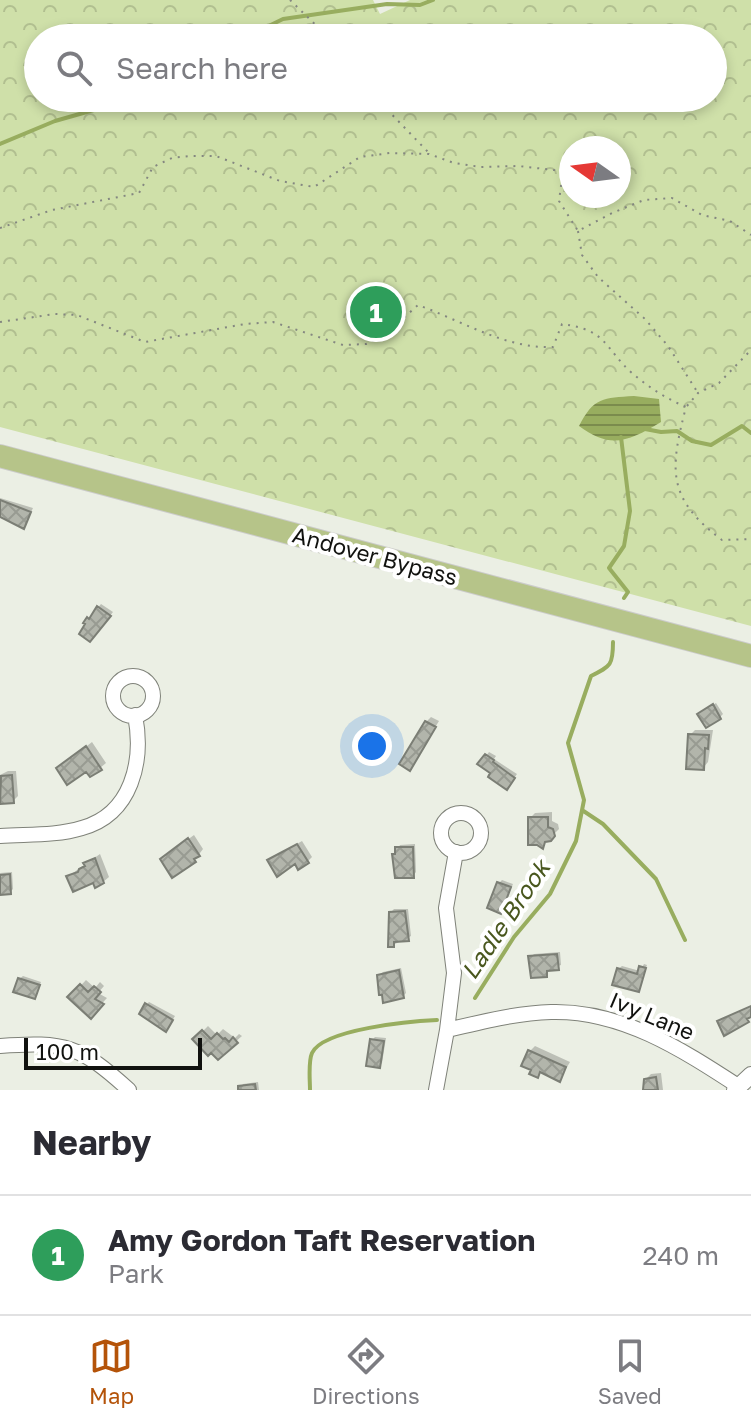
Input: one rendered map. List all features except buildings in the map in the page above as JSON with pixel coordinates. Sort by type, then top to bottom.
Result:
[{"type":"main road","name":"Andover Bypass","points":[[0,456],[751,656]]},
{"type":"street","points":[[0,836],[70,831],[105,818],[123,800],[134,778],[139,741],[135,715]]},
{"type":"street","points":[[436,1090],[454,973],[446,908],[456,852]]},
{"type":"street","name":"Ivy Lane","points":[[447,1030],[551,1012],[603,1017],[634,1027],[674,1047],[736,1088]]},
{"type":"street","points":[[0,1046],[32,1043],[73,1049],[96,1061],[129,1090]]},
{"type":"street","points":[[736,1088],[751,1075]]},
{"type":"path","points":[[290,0],[315,24]]},
{"type":"path","points":[[389,112],[429,154]]},
{"type":"path","points":[[0,228],[52,210],[139,193],[153,167],[172,158],[216,156],[280,181],[314,187],[360,157],[390,153],[429,154],[454,163],[481,167],[518,166],[563,171],[559,201],[578,231],[582,255],[598,277],[645,319],[668,346],[698,393]]},
{"type":"path","points":[[578,231],[644,200],[672,198],[702,215],[730,221],[751,235]]},
{"type":"path","points":[[0,322],[55,314],[77,315],[145,342],[273,322],[343,345],[366,344],[386,334],[418,305],[505,340],[534,348],[553,347],[562,324],[582,326],[602,337],[631,372],[668,400],[686,407]]},
{"type":"path","points":[[751,350],[719,383],[698,393],[686,407],[677,437],[678,490],[687,509],[722,540],[751,539]]},
{"type":"green space","points":[[0,0],[373,0],[380,14],[410,0],[751,0],[751,626],[0,427]]},
{"type":"shaded area","points":[[634,396],[659,399],[661,422],[620,440],[601,438],[579,426],[590,409],[600,401]]},
{"type":"waterway","points":[[273,24],[283,19],[387,4],[420,5],[433,0]]},
{"type":"waterway","points":[[0,144],[55,121],[87,112]]},
{"type":"waterway","name":"Ladle Brook","points":[[645,429],[677,431],[692,441],[711,445],[742,426],[751,433]]},
{"type":"waterway","name":"Ladle Brook","points":[[621,437],[630,511],[624,546],[609,568],[628,592],[624,598]]},
{"type":"waterway","name":"Ladle Brook","points":[[475,998],[514,937],[550,894],[576,841],[584,800],[568,743],[591,676],[610,664],[613,642]]},
{"type":"waterway","points":[[582,810],[603,824],[656,879],[685,940]]},
{"type":"waterway","name":"Ladle Brook","points":[[310,1090],[311,1057],[320,1045],[350,1032],[437,1020]]},
{"type":"place","name":"Amy Gordon Taft Reservation","points":[[376,312]]}]
